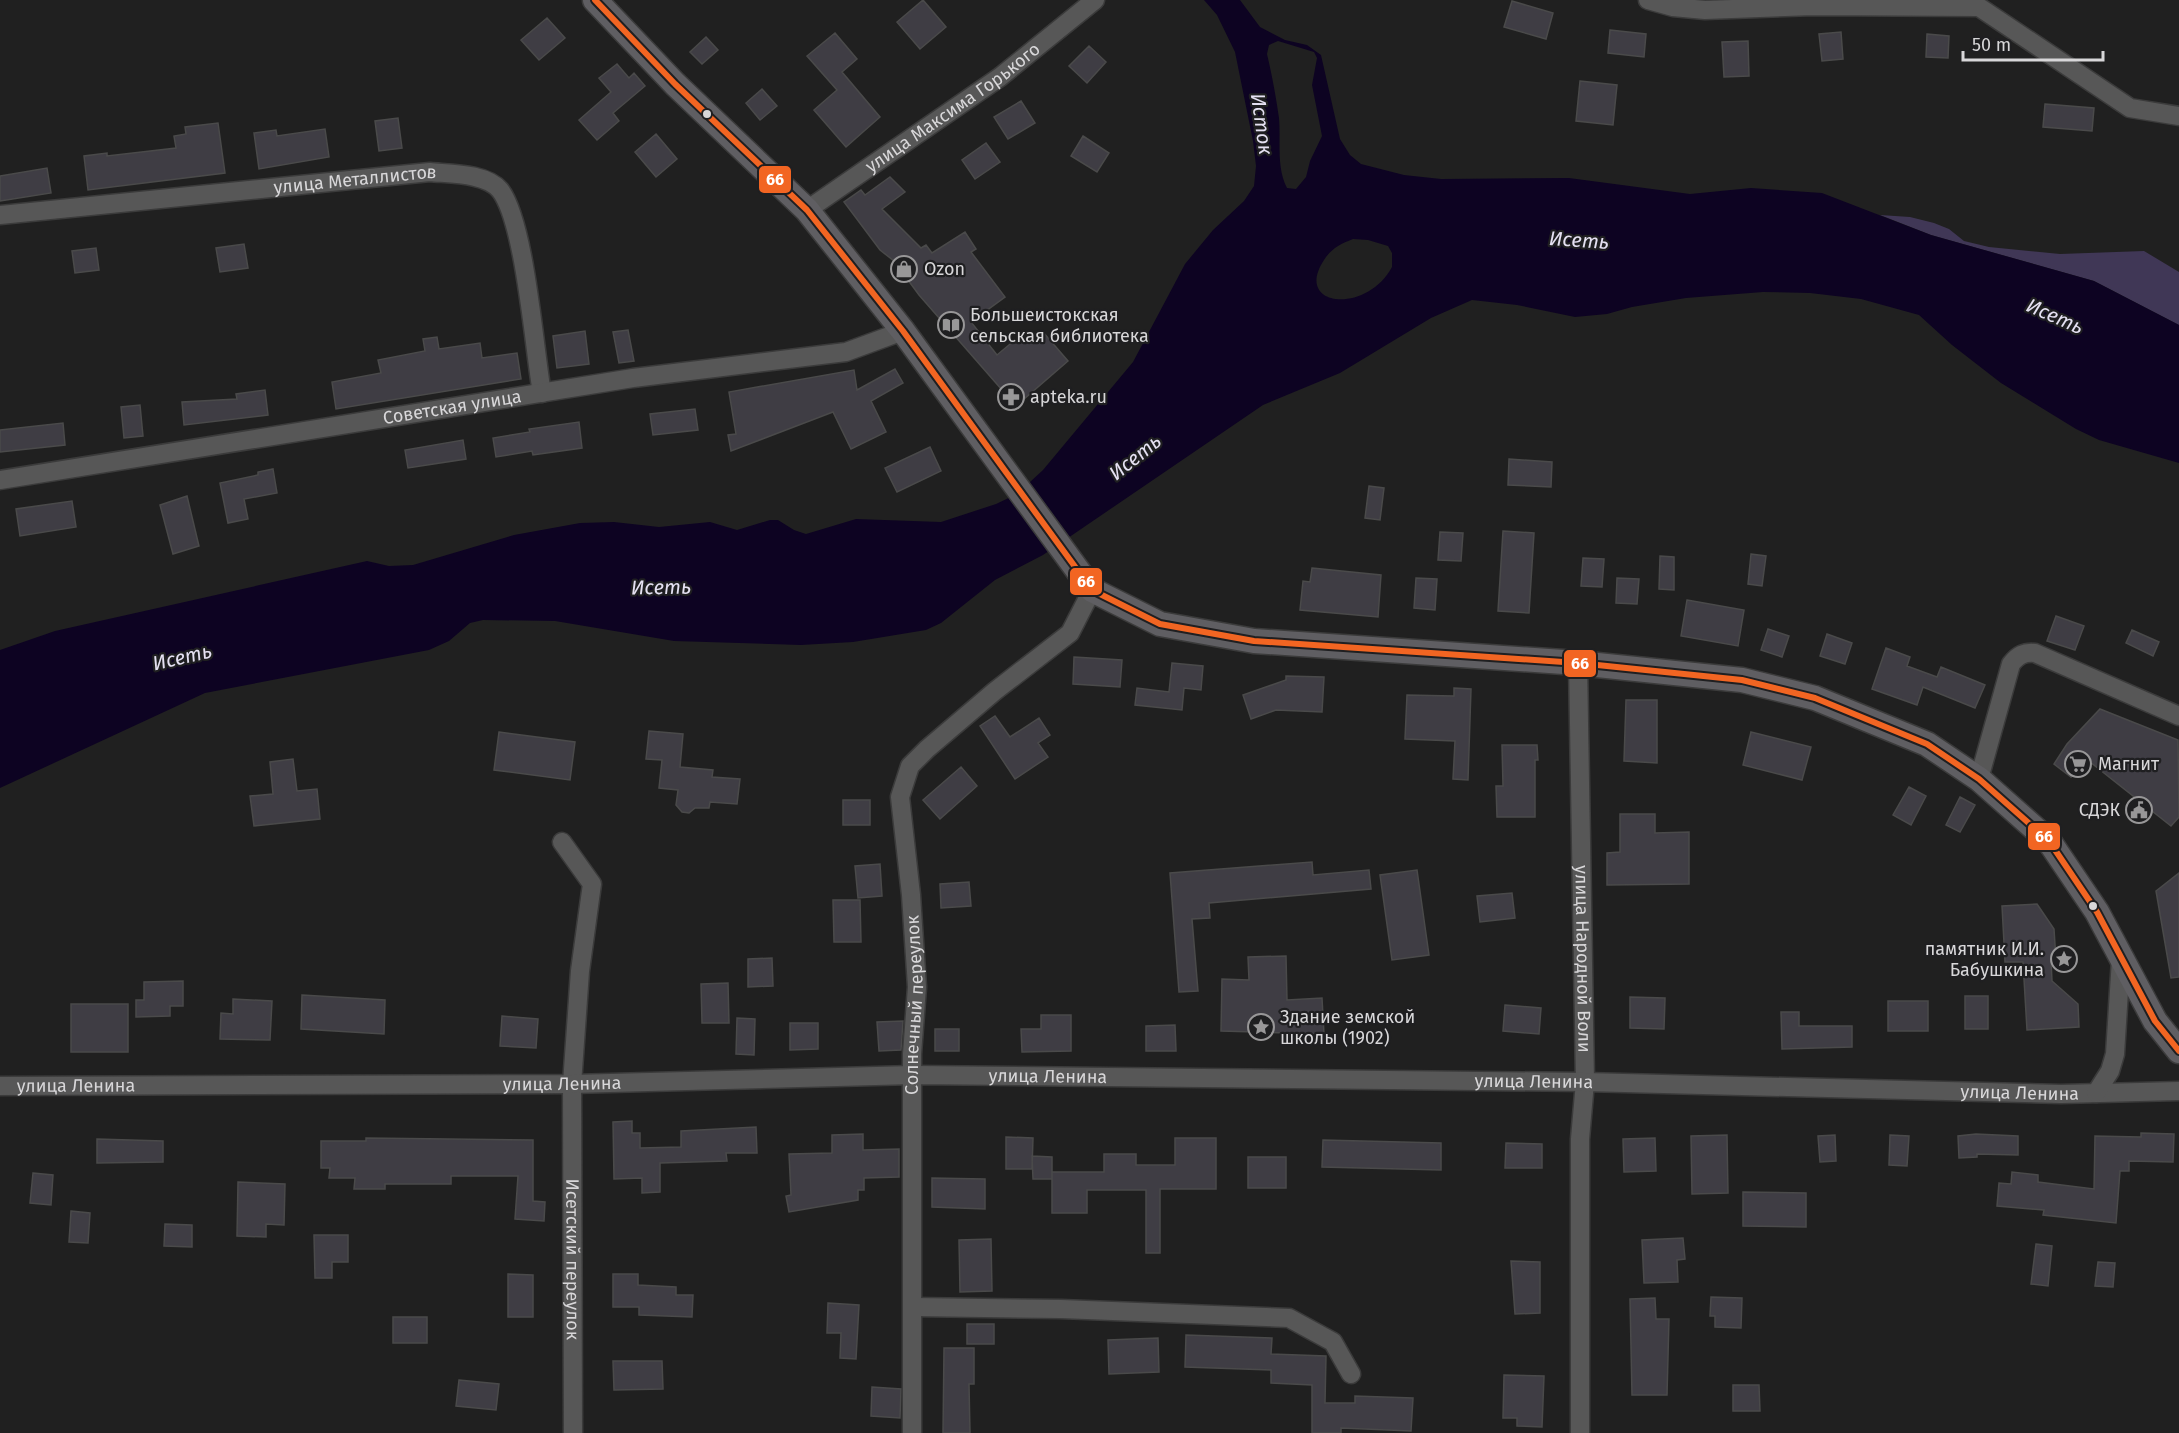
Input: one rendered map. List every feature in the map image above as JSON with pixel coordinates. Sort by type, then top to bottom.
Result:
[{"type":"main road","points":[[596,0],[675,84],[807,210],[903,331],[1086,582],[1160,624],[1254,641],[1578,663],[1742,680],[1815,698],[1927,744],[1979,779],[2049,841],[2097,912],[2156,1021],[2179,1051]]},
{"type":"street","name":"улица Максима Горького","points":[[807,210],[1000,78],[1095,0]]},
{"type":"street","points":[[1648,0],[1673,7],[1705,10],[1983,4],[2130,108],[2179,116]]},
{"type":"street","name":"улица Металлистов","points":[[0,215],[430,172],[471,175],[499,189],[510,212],[520,247],[542,393]]},
{"type":"street","name":"Советская улица","points":[[0,480],[633,378],[846,352],[903,331]]},
{"type":"street","name":"Солнечный переулок","points":[[912,1433],[913,1075],[917,987],[911,895],[900,797],[910,766],[927,749],[995,691],[1070,633],[1086,582]]},
{"type":"street","points":[[1979,779],[2011,664],[2016,657],[2027,652],[2035,653],[2179,716]]},
{"type":"street","name":"улица Народной Воли","points":[[1578,663],[1585,1082],[1580,1139],[1580,1433]]},
{"type":"street","name":"Исетский переулок","points":[[562,842],[592,884],[580,971],[572,1084],[573,1433]]},
{"type":"street","points":[[2096,1093],[2110,1071],[2115,1054],[2121,959]]},
{"type":"street","name":"улица Ленина","points":[[0,1086],[572,1084],[913,1075],[1585,1082],[2096,1093],[2179,1091]]},
{"type":"street","points":[[914,1308],[1061,1309],[1289,1318],[1334,1342],[1351,1374]]},
{"type":"shaded area","points":[[1880,215],[1910,217],[1934,223],[1949,229],[1964,241],[1989,247],[2060,254],[2144,251],[2179,272],[2179,325],[2094,281],[1931,235]]},
{"type":"water","points":[[1204,0],[1240,0],[1260,27],[1285,40],[1307,45],[1321,55],[1340,139],[1350,155],[1361,164],[1404,175],[1441,179],[1569,178],[1690,194],[1751,188],[1822,193],[1931,235],[2094,281],[2179,325],[2179,463],[2099,440],[2076,429],[2001,383],[1952,345],[1919,315],[1861,299],[1810,293],[1763,292],[1686,298],[1632,307],[1607,314],[1575,317],[1517,305],[1472,300],[1431,318],[1340,373],[1263,405],[1043,555],[995,580],[941,623],[926,630],[853,642],[801,645],[674,641],[555,621],[483,620],[470,623],[449,641],[429,650],[205,693],[0,788],[0,650],[55,631],[367,561],[389,566],[413,565],[514,535],[580,523],[614,522],[659,527],[710,522],[737,530],[770,520],[778,520],[806,534],[856,519],[941,522],[996,504],[1017,494],[1043,470],[1133,362],[1185,264],[1213,230],[1244,201],[1254,186],[1256,166],[1253,141],[1235,52],[1217,15]],"holes":[[[1278,41],[1314,52],[1317,58],[1312,85],[1322,136],[1310,161],[1306,177],[1296,189],[1287,188],[1281,171],[1279,118],[1267,54],[1269,45]],[[1353,239],[1368,240],[1388,246],[1392,253],[1392,267],[1380,282],[1366,293],[1351,298],[1337,299],[1325,296],[1318,288],[1317,276],[1324,260],[1336,247]]]},
{"type":"building","points":[[923,0],[946,27],[920,49],[897,22]]},
{"type":"building","points":[[1512,1],[1553,13],[1546,39],[1504,27]]},
{"type":"building","points":[[547,18],[565,38],[539,60],[521,40]]},
{"type":"building","points":[[1610,30],[1646,34],[1644,57],[1608,53]]},
{"type":"building","points":[[1841,32],[1843,59],[1822,61],[1819,34]]},
{"type":"building","points":[[835,33],[857,59],[842,72],[880,117],[846,147],[814,110],[837,90],[807,56]]},
{"type":"building","points":[[1927,34],[1949,36],[1948,58],[1926,57]]},
{"type":"building","points":[[706,37],[718,50],[702,64],[690,52]]},
{"type":"building","points":[[1748,41],[1749,76],[1724,77],[1722,42]]},
{"type":"building","points":[[1089,46],[1106,62],[1087,83],[1069,66]]},
{"type":"building","points":[[617,64],[629,78],[634,73],[645,86],[613,113],[619,121],[597,140],[579,120],[611,92],[599,78]]},
{"type":"building","points":[[1580,81],[1617,85],[1613,125],[1576,121]]},
{"type":"building","points":[[762,89],[777,106],[760,120],[746,103]]},
{"type":"building","points":[[1021,101],[1035,123],[1008,139],[994,117]]},
{"type":"building","points":[[2045,104],[2094,108],[2092,131],[2043,127]]},
{"type":"building","points":[[398,118],[402,148],[379,151],[375,121]]},
{"type":"building","points":[[218,123],[225,173],[88,190],[84,156],[107,153],[107,156],[176,148],[174,136],[186,134],[185,127]]},
{"type":"building","points":[[325,129],[329,157],[259,169],[254,133],[276,130],[277,136]]},
{"type":"building","points":[[656,134],[677,159],[656,177],[635,152]]},
{"type":"building","points":[[1083,136],[1109,153],[1097,172],[1071,156]]},
{"type":"building","points":[[986,143],[1000,162],[975,179],[962,160]]},
{"type":"building","points":[[47,168],[51,193],[0,201],[0,176]]},
{"type":"building","points":[[890,177],[905,192],[882,209],[921,248],[926,245],[932,253],[965,232],[976,249],[971,252],[1005,297],[971,322],[997,355],[1022,334],[1030,343],[1043,332],[1068,361],[1016,406],[919,295],[894,261],[880,250],[844,202],[861,190],[865,195]]},
{"type":"building","points":[[244,244],[248,268],[220,272],[216,248]]},
{"type":"building","points":[[96,248],[99,270],[75,273],[72,251]]},
{"type":"building","points":[[628,330],[634,361],[619,363],[613,332]]},
{"type":"building","points":[[585,331],[589,364],[557,368],[553,336]]},
{"type":"building","points":[[437,337],[439,349],[480,343],[482,358],[517,353],[521,379],[336,409],[332,382],[381,373],[378,360],[425,351],[423,339]]},
{"type":"building","points":[[895,369],[903,383],[871,401],[886,432],[851,449],[833,412],[731,451],[728,435],[736,434],[729,392],[854,370],[857,390]]},
{"type":"building","points":[[265,390],[268,415],[184,425],[182,402],[237,399],[236,394]]},
{"type":"building","points":[[140,405],[143,436],[124,438],[121,407]]},
{"type":"building","points":[[695,409],[698,430],[653,435],[650,414]]},
{"type":"building","points":[[579,422],[582,448],[533,455],[532,451],[496,457],[493,438],[530,432],[529,429]]},
{"type":"building","points":[[63,423],[65,445],[0,452],[0,430]]},
{"type":"building","points":[[463,440],[466,459],[408,468],[405,450]]},
{"type":"building","points":[[930,447],[941,471],[897,492],[885,468]]},
{"type":"building","points":[[1509,459],[1552,462],[1551,487],[1508,485]]},
{"type":"building","points":[[273,469],[277,493],[244,499],[248,519],[228,523],[220,483],[258,475],[258,472]]},
{"type":"building","points":[[1369,486],[1384,488],[1380,520],[1365,518]]},
{"type":"building","points":[[187,496],[199,546],[173,554],[160,505]]},
{"type":"building","points":[[72,501],[76,527],[20,536],[16,509]]},
{"type":"building","points":[[1503,531],[1534,533],[1529,613],[1498,611]]},
{"type":"building","points":[[1440,532],[1463,533],[1461,561],[1438,560]]},
{"type":"building","points":[[1751,554],[1766,556],[1762,586],[1748,584]]},
{"type":"building","points":[[1660,556],[1674,557],[1674,590],[1659,589]]},
{"type":"building","points":[[1583,558],[1604,559],[1602,587],[1581,586]]},
{"type":"building","points":[[1312,568],[1381,575],[1378,617],[1300,610],[1303,581],[1310,582]]},
{"type":"building","points":[[1416,578],[1437,579],[1435,610],[1414,608]]},
{"type":"building","points":[[1617,578],[1639,579],[1637,604],[1616,603]]},
{"type":"building","points":[[1687,600],[1744,610],[1738,646],[1681,636]]},
{"type":"building","points":[[2056,616],[2084,626],[2075,650],[2047,641]]},
{"type":"building","points":[[1768,629],[1789,636],[1782,657],[1761,650]]},
{"type":"building","points":[[2132,630],[2159,642],[2153,656],[2126,643]]},
{"type":"building","points":[[1827,634],[1852,643],[1845,664],[1820,656]]},
{"type":"building","points":[[1886,648],[1910,657],[1907,666],[1937,677],[1941,667],[1985,685],[1975,708],[1923,687],[1917,705],[1872,689]]},
{"type":"building","points":[[1074,657],[1122,660],[1120,687],[1073,684]]},
{"type":"building","points":[[1172,663],[1203,666],[1201,690],[1184,688],[1182,710],[1135,705],[1137,688],[1169,692]]},
{"type":"building","points":[[1286,676],[1324,677],[1322,712],[1276,710],[1251,719],[1243,695],[1286,680]]},
{"type":"building","points":[[1454,688],[1471,689],[1468,780],[1453,779],[1455,741],[1405,739],[1407,695],[1454,696]]},
{"type":"building","points":[[1626,700],[1657,700],[1657,763],[1624,761]]},
{"type":"building","points":[[2100,709],[2178,740],[2179,817],[2171,826],[2090,762],[2071,777],[2054,764],[2067,744]]},
{"type":"building","points":[[995,716],[1010,737],[1039,718],[1050,735],[1038,743],[1048,757],[1015,779],[980,726]]},
{"type":"building","points":[[649,731],[683,734],[680,767],[713,770],[712,777],[740,779],[737,804],[710,802],[709,808],[695,808],[689,813],[682,812],[676,805],[678,790],[659,788],[662,760],[646,759]]},
{"type":"building","points":[[499,732],[575,742],[570,780],[494,770]]},
{"type":"building","points":[[1751,732],[1811,747],[1802,780],[1743,765]]},
{"type":"building","points":[[1502,745],[1537,745],[1535,817],[1497,817],[1496,786],[1503,786]]},
{"type":"building","points":[[293,759],[297,791],[317,789],[320,819],[254,826],[250,796],[273,794],[270,762]]},
{"type":"building","points":[[961,767],[977,786],[940,819],[923,800]]},
{"type":"building","points":[[1909,787],[1926,796],[1911,825],[1893,815]]},
{"type":"building","points":[[1960,797],[1975,805],[1960,832],[1946,825]]},
{"type":"building","points":[[843,800],[870,800],[870,825],[843,825]]},
{"type":"building","points":[[1620,814],[1655,814],[1655,833],[1689,832],[1689,884],[1607,885],[1607,853],[1620,852]]},
{"type":"building","points":[[1312,862],[1313,875],[1369,870],[1371,889],[1209,903],[1210,918],[1192,919],[1198,991],[1179,992],[1170,873]]},
{"type":"building","points":[[880,864],[882,896],[858,898],[855,866]]},
{"type":"building","points":[[1417,870],[1429,955],[1392,960],[1380,875]]},
{"type":"building","points":[[2179,873],[2179,977],[2171,978],[2156,891]]},
{"type":"building","points":[[969,882],[971,906],[941,908],[940,884]]},
{"type":"building","points":[[1512,893],[1515,918],[1480,922],[1477,896]]},
{"type":"building","points":[[833,900],[860,900],[861,942],[834,942]]},
{"type":"building","points":[[2037,904],[2054,929],[2056,960],[2051,960],[2052,981],[2078,1004],[2079,1027],[2027,1030],[2023,962],[2005,962],[2002,906]]},
{"type":"building","points":[[1286,956],[1287,1000],[1322,998],[1324,1034],[1221,1031],[1222,979],[1249,980],[1248,957]]},
{"type":"building","points":[[772,958],[773,986],[748,987],[748,959]]},
{"type":"building","points":[[183,981],[183,1006],[170,1006],[170,1016],[136,1017],[136,1000],[144,1000],[144,982]]},
{"type":"building","points":[[728,983],[729,1023],[702,1023],[701,984]]},
{"type":"building","points":[[302,995],[385,1000],[384,1034],[301,1029]]},
{"type":"building","points":[[1965,996],[1988,996],[1988,1029],[1965,1029]]},
{"type":"building","points":[[1630,997],[1665,998],[1664,1029],[1630,1028]]},
{"type":"building","points":[[233,999],[272,1001],[270,1040],[220,1039],[221,1013],[233,1014]]},
{"type":"building","points":[[1888,1001],[1928,1001],[1928,1031],[1888,1031]]},
{"type":"building","points":[[71,1004],[128,1004],[128,1052],[71,1052]]},
{"type":"building","points":[[1505,1005],[1541,1008],[1539,1034],[1503,1031]]},
{"type":"building","points":[[1781,1012],[1799,1012],[1799,1026],[1852,1026],[1852,1047],[1782,1049]]},
{"type":"building","points":[[1041,1015],[1071,1015],[1071,1051],[1022,1052],[1021,1029],[1041,1029]]},
{"type":"building","points":[[502,1016],[538,1019],[536,1048],[500,1046]]},
{"type":"building","points":[[737,1018],[755,1019],[754,1055],[736,1054]]},
{"type":"building","points":[[903,1021],[901,1050],[879,1051],[877,1022]]},
{"type":"building","points":[[790,1023],[818,1023],[818,1049],[790,1050]]},
{"type":"building","points":[[1175,1025],[1176,1051],[1146,1051],[1146,1026]]},
{"type":"building","points":[[935,1029],[959,1029],[959,1051],[935,1051]]},
{"type":"building","points":[[632,1121],[632,1133],[640,1133],[640,1148],[681,1147],[681,1131],[756,1127],[757,1153],[726,1153],[727,1161],[660,1163],[660,1192],[642,1193],[642,1178],[614,1179],[613,1122]]},
{"type":"building","points":[[2141,1133],[2174,1134],[2173,1162],[2129,1161],[2129,1171],[2120,1171],[2116,1223],[2043,1215],[2044,1210],[1997,1206],[1999,1183],[2011,1184],[2012,1172],[2038,1175],[2038,1182],[2094,1189],[2095,1136],[2141,1137]]},
{"type":"building","points":[[863,1134],[863,1150],[899,1149],[899,1177],[864,1178],[864,1190],[858,1190],[858,1200],[789,1212],[786,1196],[791,1195],[789,1154],[832,1153],[832,1135]]},
{"type":"building","points":[[1976,1134],[2018,1136],[2018,1155],[1977,1154],[1977,1157],[1959,1158],[1958,1136]]},
{"type":"building","points":[[1727,1135],[1728,1193],[1692,1194],[1691,1136]]},
{"type":"building","points":[[1835,1135],[1836,1161],[1820,1162],[1818,1136]]},
{"type":"building","points":[[1890,1135],[1909,1136],[1907,1166],[1889,1165]]},
{"type":"building","points":[[1006,1137],[1033,1138],[1032,1169],[1006,1169]]},
{"type":"building","points":[[366,1138],[533,1140],[533,1201],[545,1202],[544,1221],[515,1219],[518,1176],[451,1176],[451,1184],[385,1184],[385,1189],[354,1189],[355,1178],[329,1178],[330,1168],[321,1168],[321,1141],[366,1141]]},
{"type":"building","points":[[1175,1138],[1216,1138],[1216,1189],[1160,1189],[1160,1253],[1146,1253],[1146,1190],[1087,1190],[1087,1213],[1052,1213],[1052,1172],[1104,1172],[1104,1154],[1136,1154],[1136,1165],[1175,1165]]},
{"type":"building","points":[[1655,1138],[1656,1171],[1624,1172],[1623,1139]]},
{"type":"building","points":[[97,1139],[163,1141],[163,1162],[97,1163]]},
{"type":"building","points":[[1323,1140],[1441,1143],[1441,1170],[1322,1167]]},
{"type":"building","points":[[1506,1143],[1542,1144],[1542,1168],[1505,1168]]},
{"type":"building","points":[[1032,1156],[1052,1157],[1052,1179],[1033,1179]]},
{"type":"building","points":[[1248,1157],[1286,1157],[1286,1188],[1248,1188]]},
{"type":"building","points":[[33,1173],[53,1175],[51,1205],[30,1203]]},
{"type":"building","points":[[932,1178],[985,1179],[985,1209],[932,1207]]},
{"type":"building","points":[[238,1182],[285,1184],[284,1225],[266,1224],[266,1237],[237,1236]]},
{"type":"building","points":[[1743,1192],[1806,1193],[1806,1227],[1743,1226]]},
{"type":"building","points":[[71,1211],[90,1213],[88,1243],[69,1242]]},
{"type":"building","points":[[165,1224],[192,1225],[192,1247],[164,1246]]},
{"type":"building","points":[[314,1235],[348,1235],[348,1262],[332,1262],[332,1278],[315,1278]]},
{"type":"building","points":[[1683,1238],[1685,1259],[1677,1260],[1678,1282],[1644,1283],[1642,1240]]},
{"type":"building","points":[[991,1239],[992,1291],[960,1292],[959,1240]]},
{"type":"building","points":[[2036,1244],[2052,1246],[2048,1286],[2031,1284]]},
{"type":"building","points":[[1511,1261],[1540,1262],[1540,1313],[1515,1314]]},
{"type":"building","points":[[2098,1262],[2115,1263],[2113,1287],[2095,1286]]},
{"type":"building","points":[[508,1274],[533,1275],[533,1317],[508,1317]]},
{"type":"building","points":[[613,1274],[638,1274],[638,1285],[676,1287],[676,1295],[693,1295],[692,1317],[639,1315],[639,1307],[613,1307]]},
{"type":"building","points":[[1711,1297],[1742,1298],[1741,1328],[1715,1327],[1715,1316],[1710,1316]]},
{"type":"building","points":[[1655,1298],[1656,1319],[1669,1319],[1667,1395],[1632,1395],[1630,1299]]},
{"type":"building","points":[[828,1303],[859,1305],[856,1359],[840,1358],[841,1333],[827,1333]]},
{"type":"building","points":[[393,1317],[427,1317],[427,1343],[393,1343]]},
{"type":"building","points":[[967,1324],[994,1324],[994,1344],[967,1344]]},
{"type":"building","points":[[1186,1335],[1272,1338],[1271,1354],[1326,1356],[1325,1403],[1355,1403],[1355,1396],[1413,1398],[1411,1431],[1341,1428],[1341,1433],[1312,1433],[1312,1385],[1271,1383],[1271,1370],[1185,1367]]},
{"type":"building","points":[[1158,1338],[1159,1372],[1109,1374],[1108,1340]]},
{"type":"building","points":[[944,1348],[974,1348],[974,1384],[969,1384],[970,1433],[943,1433]]},
{"type":"building","points":[[613,1361],[662,1361],[663,1389],[614,1390]]},
{"type":"building","points":[[1504,1375],[1544,1376],[1542,1427],[1517,1426],[1517,1418],[1503,1418]]},
{"type":"building","points":[[459,1380],[499,1384],[496,1410],[456,1406]]},
{"type":"building","points":[[1733,1385],[1759,1385],[1760,1411],[1733,1411]]},
{"type":"building","points":[[872,1387],[901,1389],[900,1418],[871,1416]]},
{"type":"transit line","name":"66","points":[[595,0],[675,84],[807,210],[903,331],[1092,590],[1160,624],[1254,641],[1578,663],[1742,680],[1815,698],[1927,744],[1979,779],[2049,841],[2097,912],[2155,1021],[2179,1051]]},
{"type":"place","name":"Ozon","points":[[904,269]]},
{"type":"place","name":"Большеистокская сельская библиотека","points":[[951,325]]},
{"type":"place","name":"apteka.ru","points":[[1011,397]]},
{"type":"place","name":"Магнит","points":[[2078,764]]},
{"type":"place","name":"СДЭК","points":[[2139,810]]},
{"type":"place","name":"памятник И.И. Бабушкина","points":[[2064,959]]},
{"type":"place","name":"Здание земской школы (1902)","points":[[1261,1027]]},
{"type":"water label","name":"Исток","points":[[1262,124]]},
{"type":"water label","name":"Исеть","points":[[1579,240]]},
{"type":"water label","name":"Исеть","points":[[2055,316]]},
{"type":"water label","name":"Исеть","points":[[1135,457]]},
{"type":"water label","name":"Исеть","points":[[661,587]]},
{"type":"water label","name":"Исеть","points":[[182,657]]}]
